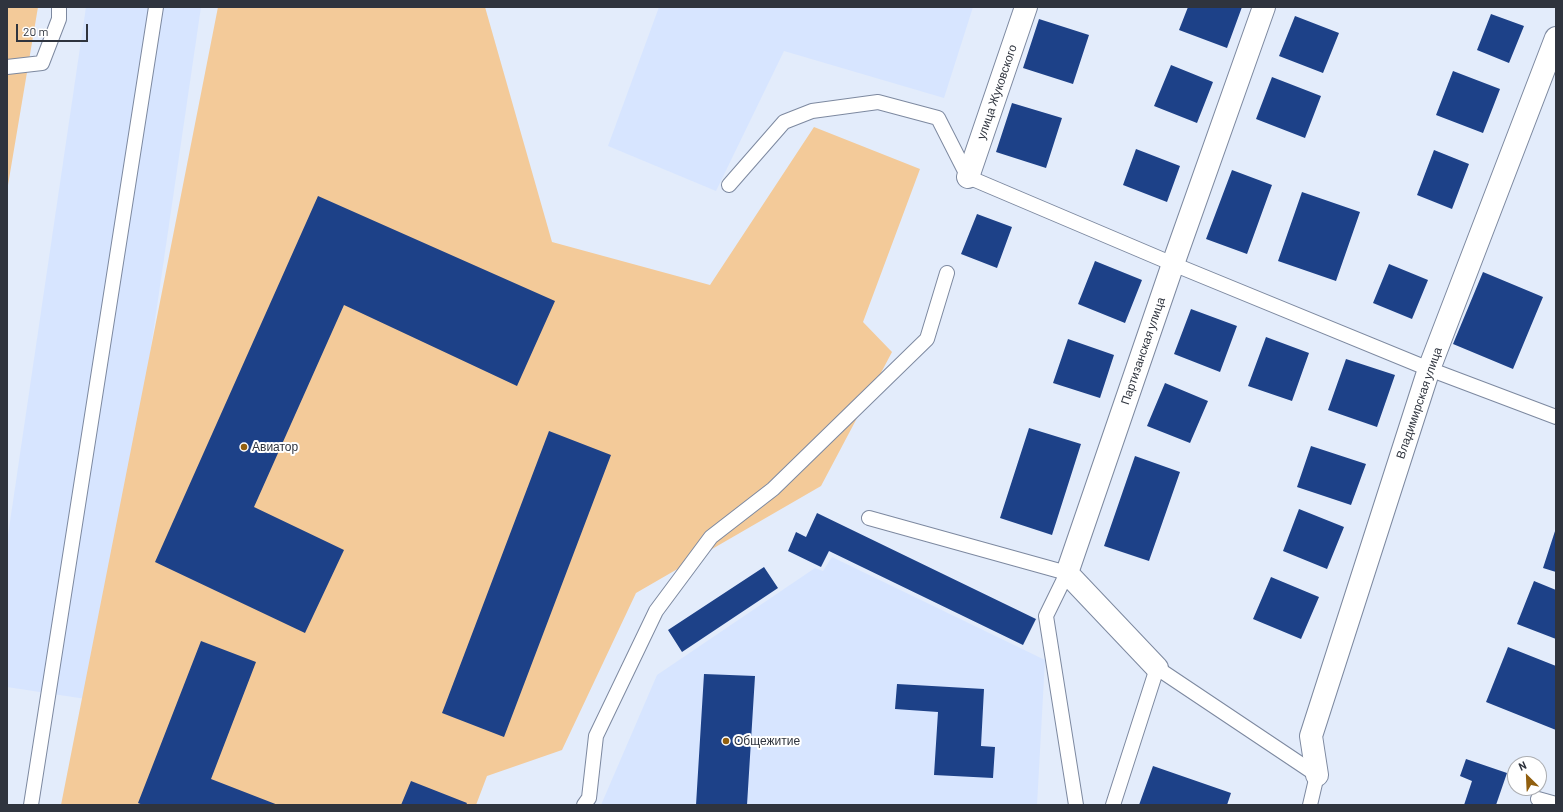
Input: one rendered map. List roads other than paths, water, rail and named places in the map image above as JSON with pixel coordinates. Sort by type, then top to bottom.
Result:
[{"type":"street","name":"улица Жуковского","points":[[968,177],[1026,7]]},
{"type":"street","name":"Партизанская улица","points":[[1067,573],[1173,264],[1264,7]]},
{"type":"street","name":"Владимирская улица","points":[[1317,774],[1312,736],[1429,369],[1556,38]]},
{"type":"street","points":[[1067,573],[1157,668]]},
{"type":"lane","points":[[7,67],[42,63],[59,19],[59,7]]},
{"type":"lane","points":[[31,805],[156,7]]},
{"type":"lane","points":[[729,185],[784,122],[812,111],[878,102],[938,118],[968,177],[1173,264],[1429,369],[1556,417]]},
{"type":"lane","points":[[584,805],[589,798],[596,736],[656,611],[711,536],[773,489],[927,339],[947,273]]},
{"type":"lane","points":[[870,518],[1067,573],[1046,616],[1076,805]]},
{"type":"lane","points":[[1114,805],[1157,668],[1317,774],[1310,805]]},
{"type":"lane","points":[[1538,799],[1556,804]]},
{"type":"place","name":"Авиатор","points":[[244,447]]},
{"type":"place","name":"Общежитие","points":[[726,741]]}]
